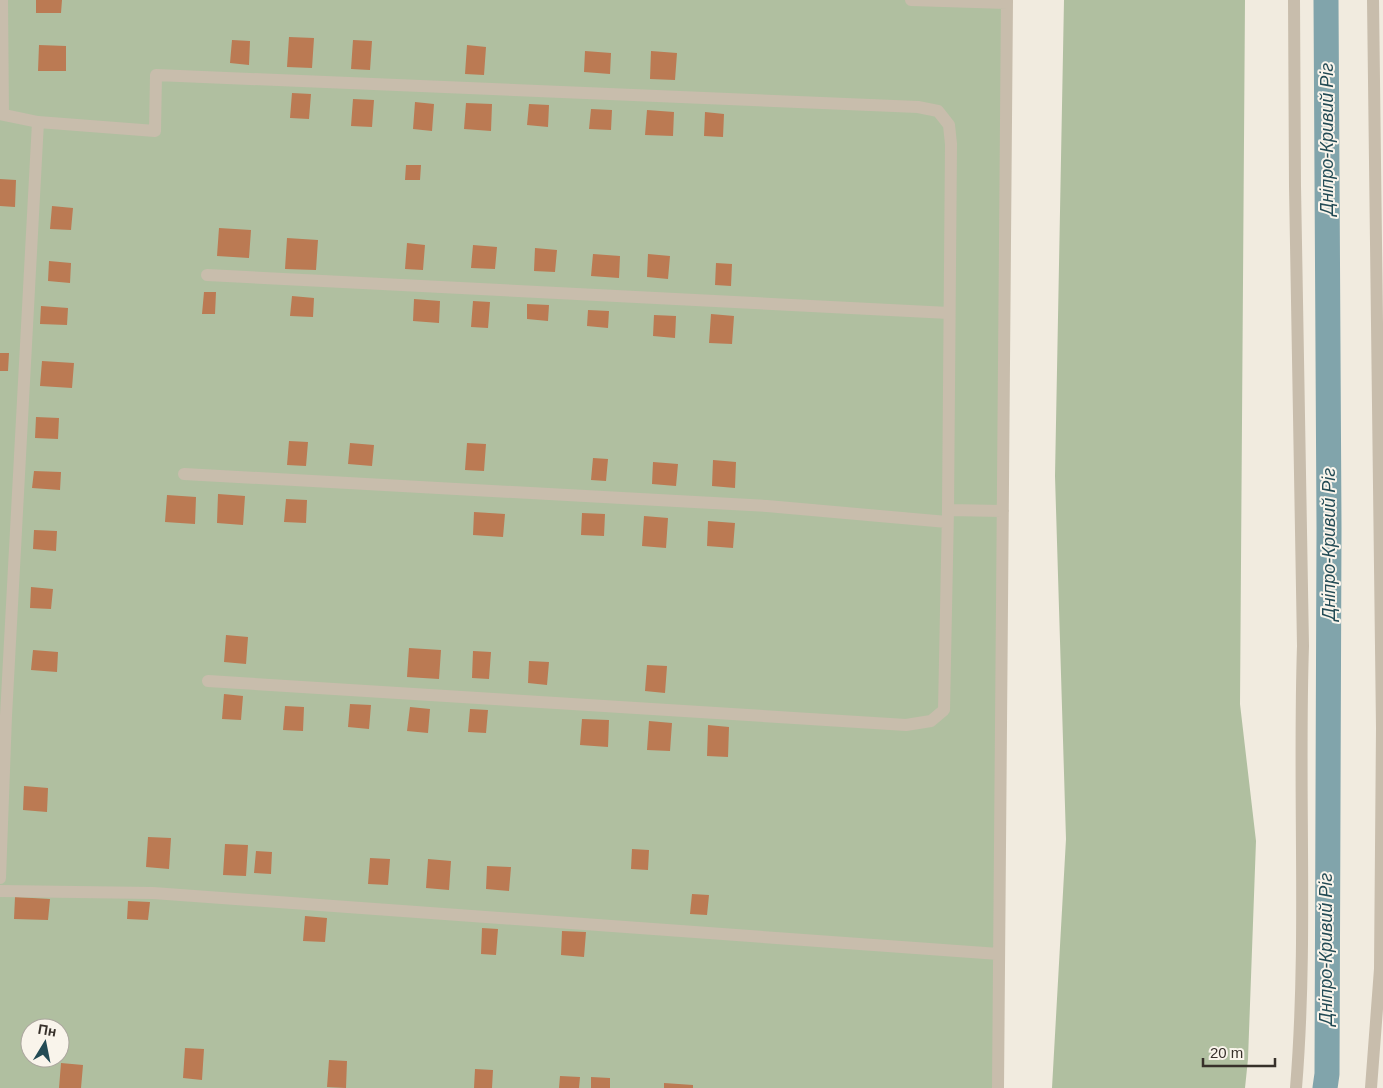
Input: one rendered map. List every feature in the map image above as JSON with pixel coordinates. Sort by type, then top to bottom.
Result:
[{"type":"street","points":[[2,0],[1,114],[38,122],[155,131],[156,75],[908,107],[938,111],[949,125],[948,516],[944,710],[931,721],[906,725],[208,681]]},
{"type":"street","points":[[911,0],[1007,2],[998,1088]]},
{"type":"street","points":[[1294,0],[1303,646],[1300,716],[1300,1032],[1296,1088]]},
{"type":"street","points":[[1371,1088],[1380,969],[1382,728],[1373,0]]},
{"type":"street","points":[[0,878],[3,716],[38,122]]},
{"type":"street","points":[[207,275],[949,313]]},
{"type":"street","points":[[184,474],[948,516],[1003,511]]},
{"type":"street","points":[[0,891],[163,894],[999,954]]},
{"type":"green space","points":[[0,0],[1007,0],[998,1088],[0,1088]]},
{"type":"green space","points":[[1064,0],[1245,0],[1240,704],[1256,841],[1248,1059],[1245,1088],[1052,1088],[1066,839],[1055,476]]},
{"type":"building","points":[[36,0],[62,0],[61,13],[36,13]]},
{"type":"building","points":[[289,37],[314,38],[312,68],[287,67]]},
{"type":"building","points":[[232,40],[250,41],[249,65],[230,63]]},
{"type":"building","points":[[353,40],[372,41],[370,70],[351,69]]},
{"type":"building","points":[[39,45],[66,46],[66,71],[38,71]]},
{"type":"building","points":[[467,45],[486,47],[484,75],[465,74]]},
{"type":"building","points":[[585,51],[611,53],[610,74],[584,72]]},
{"type":"building","points":[[651,51],[677,53],[675,80],[650,79]]},
{"type":"building","points":[[292,93],[311,94],[309,119],[290,118]]},
{"type":"building","points":[[353,99],[374,100],[372,127],[351,126]]},
{"type":"building","points":[[415,102],[434,104],[432,131],[413,129]]},
{"type":"building","points":[[466,103],[492,104],[491,131],[464,129]]},
{"type":"building","points":[[529,104],[549,105],[548,127],[527,125]]},
{"type":"building","points":[[591,109],[612,110],[611,130],[589,129]]},
{"type":"building","points":[[647,110],[674,112],[673,136],[645,135]]},
{"type":"building","points":[[705,112],[724,114],[723,137],[704,136]]},
{"type":"building","points":[[406,165],[421,165],[420,180],[405,180]]},
{"type":"building","points":[[0,179],[16,180],[15,207],[0,206]]},
{"type":"building","points":[[52,206],[73,208],[71,230],[50,229]]},
{"type":"building","points":[[219,228],[251,230],[249,258],[217,256]]},
{"type":"building","points":[[287,238],[318,240],[316,270],[285,269]]},
{"type":"building","points":[[407,243],[425,245],[423,270],[405,269]]},
{"type":"building","points":[[473,245],[497,247],[495,269],[471,268]]},
{"type":"building","points":[[535,248],[557,250],[555,272],[534,271]]},
{"type":"building","points":[[593,254],[620,256],[619,278],[591,276]]},
{"type":"building","points":[[648,254],[670,256],[668,279],[647,277]]},
{"type":"building","points":[[49,261],[71,263],[70,283],[48,281]]},
{"type":"building","points":[[716,263],[732,264],[731,286],[715,285]]},
{"type":"building","points":[[204,292],[216,292],[215,314],[202,314]]},
{"type":"building","points":[[292,296],[314,298],[313,317],[290,316]]},
{"type":"building","points":[[414,299],[440,301],[439,323],[413,321]]},
{"type":"building","points":[[473,301],[490,302],[488,328],[471,327]]},
{"type":"building","points":[[527,304],[549,305],[548,321],[527,319]]},
{"type":"building","points":[[41,306],[68,308],[67,325],[40,324]]},
{"type":"building","points":[[588,310],[609,311],[608,328],[587,326]]},
{"type":"building","points":[[711,314],[734,316],[732,344],[709,343]]},
{"type":"building","points":[[654,315],[676,316],[675,338],[653,336]]},
{"type":"building","points":[[0,353],[9,353],[8,371],[0,371]]},
{"type":"building","points":[[42,361],[74,363],[72,388],[40,386]]},
{"type":"building","points":[[36,417],[59,418],[58,439],[35,438]]},
{"type":"building","points":[[289,441],[308,442],[306,466],[287,465]]},
{"type":"building","points":[[350,443],[374,445],[372,466],[348,464]]},
{"type":"building","points":[[467,443],[486,444],[484,471],[465,470]]},
{"type":"building","points":[[593,458],[608,459],[606,481],[591,480]]},
{"type":"building","points":[[713,460],[736,462],[735,488],[712,486]]},
{"type":"building","points":[[653,462],[678,464],[676,486],[652,484]]},
{"type":"building","points":[[34,471],[61,472],[60,490],[32,488]]},
{"type":"building","points":[[218,494],[245,496],[243,525],[217,523]]},
{"type":"building","points":[[167,495],[196,497],[195,524],[165,522]]},
{"type":"building","points":[[286,499],[307,500],[306,523],[284,522]]},
{"type":"building","points":[[474,512],[505,514],[503,537],[473,535]]},
{"type":"building","points":[[582,513],[605,514],[604,536],[581,535]]},
{"type":"building","points":[[644,516],[668,518],[666,548],[642,546]]},
{"type":"building","points":[[708,521],[735,523],[733,548],[707,546]]},
{"type":"building","points":[[34,530],[57,531],[56,551],[33,549]]},
{"type":"building","points":[[31,587],[53,589],[51,609],[30,608]]},
{"type":"building","points":[[226,635],[248,637],[246,664],[224,662]]},
{"type":"building","points":[[409,648],[441,650],[439,679],[407,677]]},
{"type":"building","points":[[33,650],[58,652],[57,672],[31,670]]},
{"type":"building","points":[[473,651],[491,652],[489,679],[472,678]]},
{"type":"building","points":[[529,661],[549,662],[547,685],[528,683]]},
{"type":"building","points":[[647,665],[667,666],[665,693],[645,691]]},
{"type":"building","points":[[224,694],[243,696],[241,720],[222,719]]},
{"type":"building","points":[[350,704],[371,705],[369,729],[348,727]]},
{"type":"building","points":[[285,706],[304,707],[303,731],[283,730]]},
{"type":"building","points":[[410,707],[430,709],[428,733],[407,731]]},
{"type":"building","points":[[470,709],[488,710],[486,733],[468,732]]},
{"type":"building","points":[[582,719],[609,720],[608,747],[580,745]]},
{"type":"building","points":[[649,721],[672,723],[670,751],[647,750]]},
{"type":"building","points":[[708,725],[729,727],[728,757],[707,756]]},
{"type":"building","points":[[24,786],[48,788],[47,812],[23,810]]},
{"type":"building","points":[[148,837],[171,838],[169,869],[146,867]]},
{"type":"building","points":[[225,844],[248,845],[246,876],[223,875]]},
{"type":"building","points":[[632,849],[649,850],[648,870],[631,869]]},
{"type":"building","points":[[256,851],[272,852],[271,874],[254,873]]},
{"type":"building","points":[[370,858],[390,859],[388,885],[368,884]]},
{"type":"building","points":[[428,859],[451,861],[449,890],[426,888]]},
{"type":"building","points":[[487,866],[511,867],[509,891],[486,889]]},
{"type":"building","points":[[692,894],[709,895],[707,915],[690,914]]},
{"type":"building","points":[[15,897],[50,899],[48,920],[14,919]]},
{"type":"building","points":[[128,901],[150,902],[148,920],[127,919]]},
{"type":"building","points":[[305,916],[327,918],[325,942],[303,941]]},
{"type":"building","points":[[482,928],[498,929],[496,955],[481,954]]},
{"type":"building","points":[[562,931],[586,932],[584,957],[561,955]]},
{"type":"building","points":[[185,1048],[204,1049],[202,1080],[183,1078]]},
{"type":"building","points":[[329,1060],[347,1061],[346,1088],[327,1087]]},
{"type":"building","points":[[70,1064],[83,1065],[81,1088],[59,1088],[61,1068],[70,1068]]},
{"type":"building","points":[[475,1069],[493,1070],[492,1088],[474,1088]]},
{"type":"building","points":[[560,1076],[580,1077],[579,1088],[559,1088]]},
{"type":"building","points":[[591,1077],[610,1078],[610,1088],[591,1088]]},
{"type":"building","points":[[664,1083],[693,1085],[693,1088],[664,1088]]},
{"type":"waterway","name":"Дніпро-Кривий Ріг","points":[[1325,1088],[1327,1074],[1329,528],[1326,0]]}]
